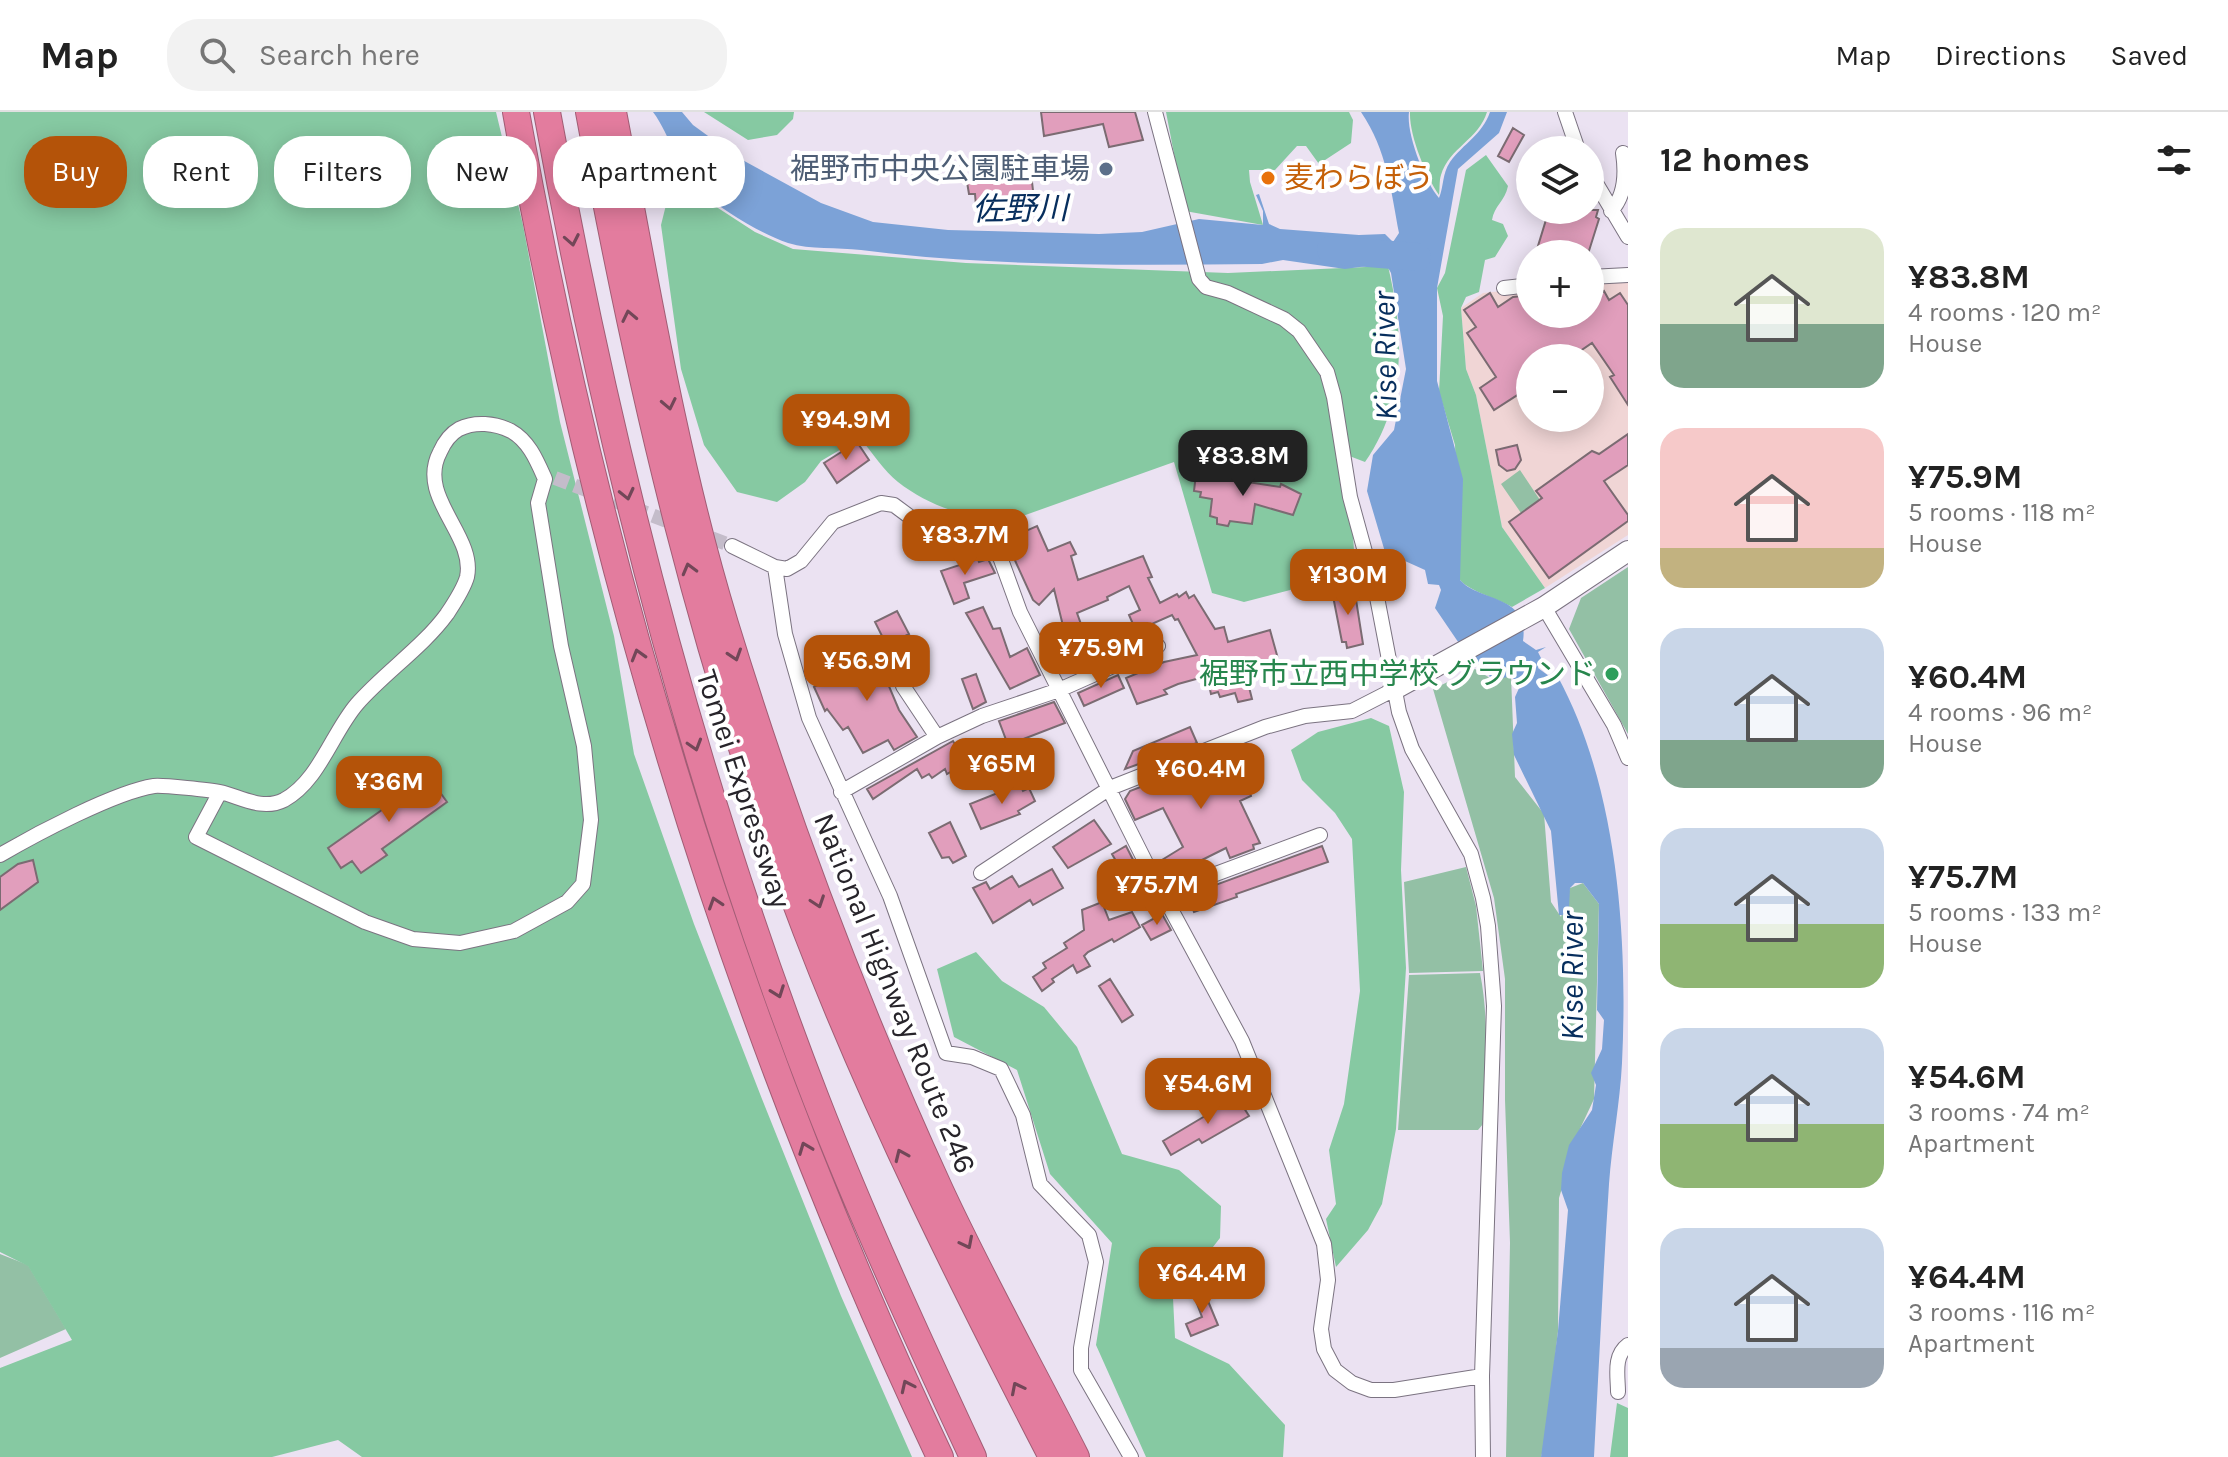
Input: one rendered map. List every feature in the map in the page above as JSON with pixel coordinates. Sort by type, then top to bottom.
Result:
[{"type":"highway","name":"Tomei Expressway","points":[[516,112],[596,497],[683,806],[728,940],[819,1183],[860,1285],[940,1457]]},
{"type":"highway","name":"Tomei Expressway","points":[[547,112],[602,391],[629,504],[664,640],[711,798],[815,1097],[869,1229],[973,1457]]},
{"type":"highway","name":"National Highway Route 246","points":[[589,112],[621,217],[725,622],[825,922],[941,1192],[1076,1457]]},
{"type":"highway","name":"National Highway Route 246","points":[[613,112],[621,217],[664,477],[704,628],[805,929],[865,1075],[920,1197],[1052,1457]]},
{"type":"street","points":[[1155,112],[1199,279],[1206,287],[1228,293],[1284,319],[1299,331],[1327,372],[1350,497],[1376,592],[1393,690],[1412,749],[1471,854],[1488,926],[1494,1006],[1482,1376],[1483,1457]]},
{"type":"street","points":[[1565,112],[1573,136]]},
{"type":"street","points":[[1611,211],[1620,202],[1627,168],[1623,153]]},
{"type":"street","points":[[1604,198],[1628,237]]},
{"type":"street","points":[[1604,276],[1628,275]]},
{"type":"street","points":[[1504,288],[1516,287]]},
{"type":"street","points":[[0,855],[32,836],[135,791],[157,785],[220,792],[249,804],[283,801],[303,783],[355,706],[446,615],[467,577],[465,553],[438,496],[433,465],[452,433],[474,424],[500,426],[525,443],[550,479],[538,503],[561,646],[584,746],[591,820],[583,884],[567,902],[514,931],[460,943],[413,939],[365,922],[196,837],[220,792]]},
{"type":"street","points":[[732,546],[775,567],[787,569],[796,565],[833,522],[881,503],[894,505],[929,531],[950,540],[990,547],[1000,557],[1020,612],[1059,690],[1162,894],[1242,1041],[1324,1244],[1328,1280],[1321,1329],[1324,1349],[1335,1370],[1352,1383],[1371,1390],[1394,1390],[1482,1376]]},
{"type":"street","points":[[981,873],[1110,788],[1265,727],[1305,716],[1352,711],[1540,608],[1628,551]]},
{"type":"street","points":[[775,567],[785,634],[809,718],[890,896],[946,1053],[972,1057],[1001,1069],[1023,1115],[1040,1184],[1089,1235],[1096,1262],[1081,1348],[1081,1370],[1131,1457]]},
{"type":"street","points":[[1540,608],[1614,725],[1628,758]]},
{"type":"street","points":[[841,792],[937,737],[982,716],[1059,690],[1158,646]]},
{"type":"street","points":[[903,686],[937,737]]},
{"type":"street","points":[[1162,894],[1320,835]]},
{"type":"street","points":[[1618,1392],[1617,1363],[1622,1350],[1628,1345]]},
{"type":"shaded area","points":[[1628,279],[1628,535],[1545,588],[1502,527],[1476,395],[1466,369],[1461,308],[1483,293],[1516,289],[1516,328],[1604,328],[1604,281]]},
{"type":"green space","points":[[0,112],[496,112],[502,136],[427,136],[427,208],[519,208],[560,422],[614,636],[634,754],[694,924],[762,1099],[841,1296],[912,1457],[362,1457],[338,1440],[272,1457],[0,1457],[0,1368],[72,1340],[28,1266],[0,1252]]},
{"type":"green space","points":[[704,112],[794,112],[793,119],[777,135],[748,140]]},
{"type":"green space","points":[[1166,112],[1349,112],[1353,120],[1351,143],[1319,164],[1306,146],[1297,146],[1275,170],[1249,170],[1263,225],[1185,211]]},
{"type":"green space","points":[[1410,112],[1487,112],[1478,129],[1445,166],[1440,177],[1439,195],[1419,155]]},
{"type":"green space","points":[[1486,155],[1508,186],[1492,220],[1503,224],[1508,236],[1495,257],[1485,260],[1479,292],[1466,297],[1461,308],[1466,369],[1476,395],[1502,527],[1545,588],[1512,607],[1460,580],[1455,445],[1439,392],[1443,316],[1437,288],[1445,273],[1466,170]]},
{"type":"green space","points":[[665,208],[718,208],[755,232],[793,249],[966,263],[1228,273],[1388,266],[1399,342],[1395,392],[1389,416],[1365,462],[1339,452],[1338,463],[1352,518],[1355,567],[1294,589],[1244,602],[1212,593],[1174,462],[1017,518],[986,518],[939,506],[911,491],[888,472],[860,438],[821,461],[805,482],[777,502],[737,492],[704,445],[681,369],[661,225]]},
{"type":"green space","points":[[1520,470],[1540,500],[1521,513],[1501,484]]},
{"type":"green space","name":"裾野市立西中学校 グラウンド","points":[[1628,567],[1628,734],[1569,629],[1581,598]]},
{"type":"green space","points":[[1475,669],[1490,678],[1511,676],[1515,777],[1544,814],[1551,902],[1561,917],[1570,888],[1583,883],[1599,904],[1594,1099],[1579,1131],[1559,1198],[1558,1331],[1546,1439],[1541,1457],[1506,1457],[1510,1243],[1505,979],[1494,898],[1433,689]]},
{"type":"green space","points":[[1371,718],[1389,726],[1404,792],[1401,870],[1406,968],[1396,1129],[1382,1204],[1368,1230],[1336,1267],[1326,1219],[1336,1204],[1329,1150],[1344,1104],[1360,991],[1352,839],[1335,813],[1302,780],[1291,750],[1318,732]]},
{"type":"green space","points":[[1466,867],[1476,906],[1483,971],[1409,973],[1404,882]]},
{"type":"green space","points":[[976,952],[1002,981],[1044,1007],[1077,1047],[1122,1154],[1179,1170],[1221,1206],[1220,1238],[1173,1298],[1175,1338],[1229,1364],[1285,1425],[1283,1457],[1146,1457],[1096,1345],[1112,1243],[1050,1174],[1017,1070],[954,1037],[937,969]]},
{"type":"green space","points":[[1480,973],[1486,1029],[1483,1124],[1478,1130],[1398,1130],[1409,975]]},
{"type":"green space","points":[[0,1254],[28,1265],[66,1329],[0,1358]]},
{"type":"green space","points":[[1617,1403],[1628,1408],[1628,1457],[1610,1457]]},
{"type":"water","points":[[653,112],[682,112],[708,136],[667,136]]},
{"type":"water","points":[[1361,112],[1409,112],[1410,132],[1418,157],[1439,198],[1446,171],[1455,155],[1478,133],[1490,112],[1507,112],[1499,133],[1458,169],[1437,288],[1437,381],[1463,479],[1460,580],[1468,587],[1511,607],[1519,615],[1523,626],[1523,641],[1536,650],[1546,647],[1538,652],[1541,658],[1538,668],[1553,679],[1558,677],[1578,720],[1594,767],[1615,865],[1623,966],[1622,1063],[1609,1184],[1594,1457],[1541,1457],[1558,1331],[1568,1210],[1561,1190],[1562,1173],[1569,1145],[1592,1110],[1596,1085],[1591,1073],[1602,1049],[1604,1020],[1597,1010],[1599,904],[1583,883],[1575,883],[1570,888],[1569,908],[1564,915],[1559,915],[1551,831],[1514,755],[1512,734],[1517,723],[1515,697],[1520,686],[1511,676],[1492,681],[1487,666],[1469,658],[1435,608],[1441,590],[1439,585],[1428,584],[1425,570],[1385,552],[1367,491],[1373,455],[1394,430],[1406,369],[1391,273],[1377,248],[1366,257],[1367,266],[1345,269],[1283,260],[1262,264],[1111,264],[960,260],[797,245],[777,239],[723,208],[745,208],[745,161],[821,203],[873,222],[948,230],[1099,234],[1142,232],[1199,219],[1263,225],[1263,211],[1256,195],[1259,194],[1269,224],[1280,229],[1385,234],[1393,242],[1399,233],[1387,171],[1377,141]]},
{"type":"building","points":[[1041,112],[1135,112],[1143,140],[1109,147],[1103,124],[1044,136]]},
{"type":"building","points":[[1513,128],[1524,135],[1516,136],[1516,149],[1509,162],[1498,156]]},
{"type":"building","points":[[1030,165],[1034,199],[976,206],[975,194],[969,194],[966,176]]},
{"type":"building","points":[[1545,224],[1597,224],[1592,240],[1540,240]]},
{"type":"building","points":[[1604,291],[1609,300],[1620,293],[1628,305],[1628,405],[1610,377],[1614,375],[1604,360],[1604,344],[1516,344],[1516,396],[1494,410],[1480,388],[1496,377],[1467,333],[1476,327],[1464,310],[1490,293],[1498,307],[1516,297],[1516,328],[1604,328]]},
{"type":"building","points":[[1628,434],[1628,465],[1604,481],[1628,515],[1628,521],[1549,578],[1509,522],[1542,498],[1536,491],[1592,451],[1599,454]]},
{"type":"building","points":[[857,442],[869,460],[837,483],[824,463]]},
{"type":"building","points":[[1517,445],[1521,460],[1515,469],[1507,471],[1499,465],[1496,450]]},
{"type":"building","points":[[1196,474],[1280,487],[1281,484],[1301,494],[1293,515],[1255,504],[1252,524],[1230,521],[1228,526],[1217,524],[1217,518],[1210,516],[1212,499],[1200,497],[1201,492],[1194,491]]},
{"type":"building","points":[[1037,526],[1048,551],[1070,542],[1076,554],[1071,556],[1078,580],[1143,556],[1152,577],[1148,578],[1160,603],[1177,594],[1179,597],[1186,592],[1189,598],[1194,595],[1215,629],[1224,627],[1228,642],[1270,630],[1280,666],[1248,674],[1245,671],[1252,699],[1238,702],[1235,693],[1220,697],[1218,692],[1211,694],[1207,676],[1178,684],[1164,690],[1167,694],[1137,704],[1126,678],[1164,662],[1197,655],[1178,619],[1175,620],[1172,615],[1136,631],[1129,615],[1140,610],[1129,586],[1107,597],[1108,600],[1077,613],[1090,649],[1064,660],[1054,639],[1065,634],[1054,589],[1039,605],[1033,600],[1008,545],[1014,543],[1012,537]]},
{"type":"building","points":[[978,559],[979,562],[988,559],[995,573],[964,583],[969,598],[954,604],[941,571]]},
{"type":"building","points":[[1354,587],[1363,644],[1347,648],[1346,642],[1342,642],[1332,591]]},
{"type":"building","points":[[983,607],[993,629],[1000,628],[1010,657],[1027,648],[1040,675],[1010,689],[966,613]]},
{"type":"building","points":[[897,611],[909,634],[887,646],[875,622]]},
{"type":"building","points":[[886,649],[901,676],[888,684],[899,710],[917,737],[894,750],[888,740],[863,753],[848,727],[843,730],[827,709],[825,711],[814,687]]},
{"type":"building","points":[[976,674],[986,702],[973,709],[962,679]]},
{"type":"building","points":[[1118,675],[1124,688],[1084,706],[1078,693]]},
{"type":"building","points":[[1054,702],[1065,723],[1008,745],[999,721]]},
{"type":"building","points":[[1190,727],[1197,743],[1125,769],[1133,751]]},
{"type":"building","points":[[953,741],[963,758],[958,760],[962,765],[947,774],[945,769],[932,778],[929,774],[922,778],[917,769],[873,799],[867,789]]},
{"type":"building","points":[[1236,750],[1251,796],[1240,801],[1260,843],[1253,845],[1254,849],[1230,858],[1226,848],[1170,876],[1164,875],[1157,863],[1183,847],[1163,808],[1135,820],[1125,799],[1130,791]]},
{"type":"building","points":[[412,765],[423,781],[429,777],[447,802],[382,849],[387,855],[361,873],[352,861],[341,868],[328,848],[413,788],[402,772]]},
{"type":"building","points":[[1020,784],[1023,791],[1029,788],[1035,801],[1018,811],[1020,814],[981,829],[970,804]]},
{"type":"building","points":[[1094,820],[1111,844],[1068,868],[1053,847]]},
{"type":"building","points":[[950,822],[966,856],[953,863],[949,857],[942,858],[929,833]]},
{"type":"building","points":[[1126,846],[1146,885],[1121,899],[1112,885],[1125,877],[1112,854]]},
{"type":"building","points":[[1322,846],[1328,862],[1194,912],[1188,895]]},
{"type":"building","points":[[33,860],[38,882],[0,910],[0,877],[18,864]]},
{"type":"building","points":[[1052,869],[1063,888],[1033,905],[1030,900],[993,923],[973,888],[986,882],[990,889],[1012,876],[1019,887]]},
{"type":"building","points":[[1102,902],[1109,920],[1132,912],[1140,927],[1088,952],[1084,956],[1090,966],[1077,973],[1073,965],[1052,979],[1054,982],[1042,991],[1033,977],[1046,968],[1043,963],[1067,948],[1064,943],[1084,930],[1082,910]]},
{"type":"building","points":[[1162,914],[1171,930],[1151,940],[1142,925]]},
{"type":"building","points":[[1110,979],[1133,1015],[1122,1022],[1099,986]]},
{"type":"building","points":[[1237,1097],[1249,1116],[1202,1143],[1199,1139],[1171,1155],[1163,1141]]},
{"type":"building","points":[[1203,1289],[1218,1325],[1191,1336],[1186,1324],[1202,1317],[1193,1293]]},
{"type":"waterway","name":"佐野川","points":[[1331,250],[1417,257]]},
{"type":"tunnel","points":[[555,478],[732,546]]},
{"type":"place","name":"裾野市中央公園駐車場","points":[[1106,169]]},
{"type":"place","name":"麦わらぼう","points":[[1268,178]]},
{"type":"place","name":"裾野市立西中学校 グラウンド","points":[[1612,674]]},
{"type":"water label","name":"Kise River","points":[[1385,356]]},
{"type":"water label","name":"Kise River","points":[[1572,976]]}]
